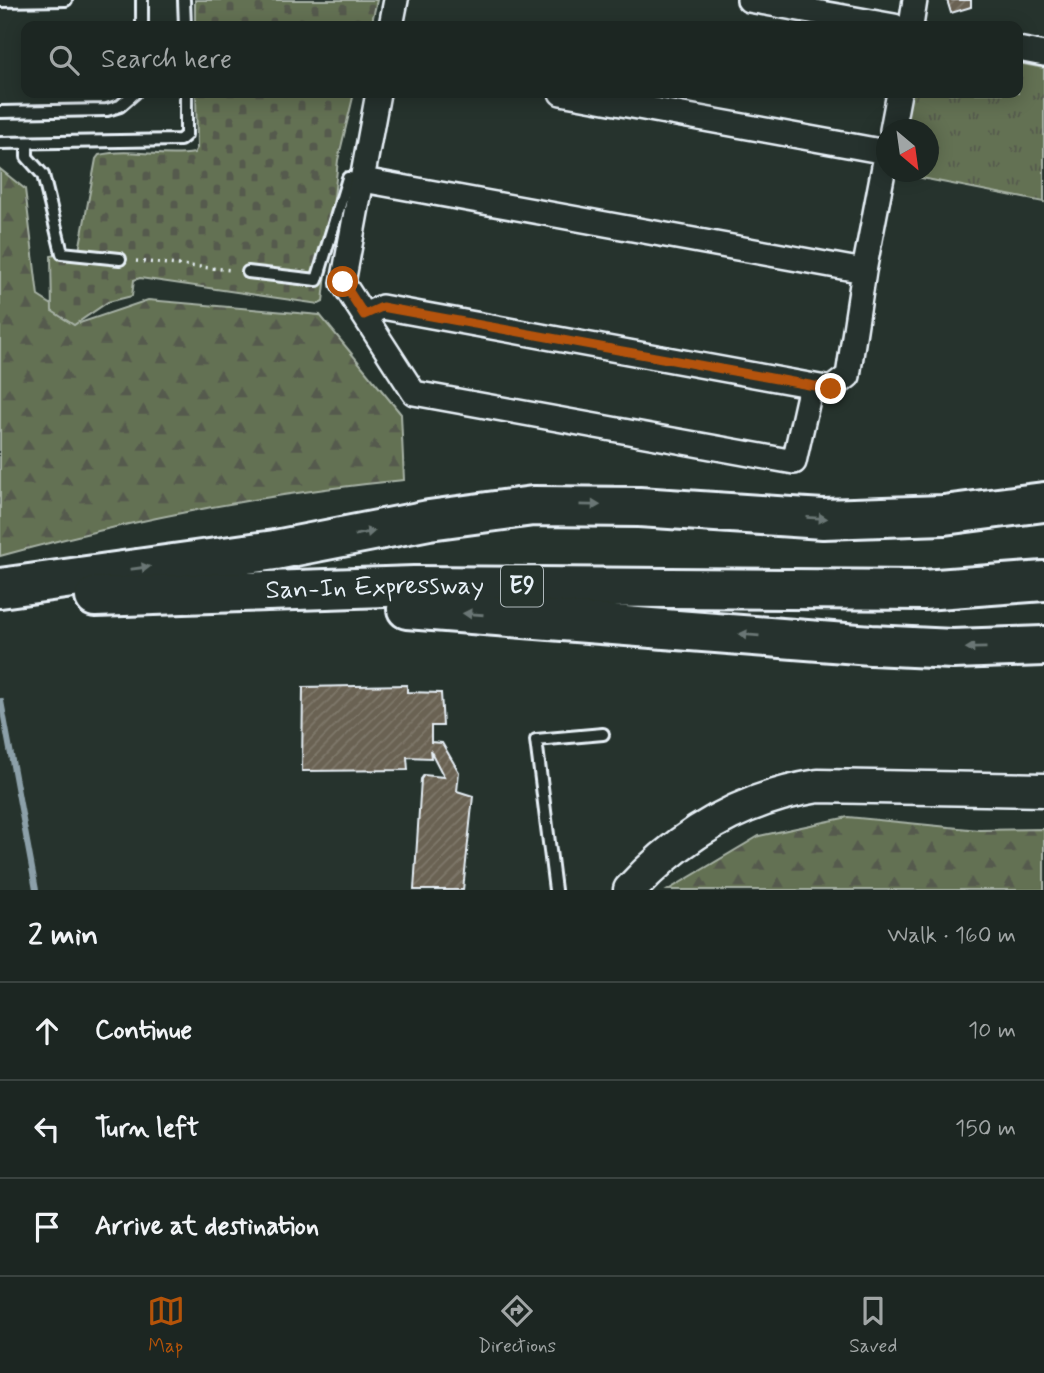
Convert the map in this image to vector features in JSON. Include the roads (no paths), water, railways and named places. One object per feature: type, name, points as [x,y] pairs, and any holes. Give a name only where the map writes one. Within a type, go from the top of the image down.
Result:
[{"type":"highway","points":[[0,589],[275,550],[429,520],[533,506],[639,507],[837,519],[944,515],[1044,502]]},
{"type":"highway","name":"San-In Expressway","points":[[0,601],[414,586],[923,590],[1044,581]]},
{"type":"highway","points":[[118,595],[209,611],[412,609],[871,645],[953,649],[1044,646]]},
{"type":"street","points":[[392,21],[396,0]]},
{"type":"street","points":[[749,0],[866,21]]},
{"type":"street","points":[[912,21],[915,0]]},
{"type":"street","points":[[1023,51],[1044,54]]},
{"type":"street","points":[[378,98],[343,282],[414,393],[794,462],[811,386]]},
{"type":"street","points":[[588,98],[876,152]]},
{"type":"street","points":[[893,119],[897,98]]},
{"type":"street","points":[[363,180],[864,271]]},
{"type":"street","points":[[364,315],[382,307],[831,389],[848,376],[881,182]]},
{"type":"street","points":[[630,890],[654,864],[703,827],[757,801],[791,790],[818,786],[1044,790]]},
{"type":"lane","points":[[0,1],[66,0]]},
{"type":"lane","points":[[142,0],[142,21]]},
{"type":"lane","points":[[184,0],[184,21]]},
{"type":"lane","points":[[0,112],[107,110],[120,106],[129,98]]},
{"type":"lane","points":[[0,143],[180,140],[186,135],[186,98]]},
{"type":"lane","points":[[27,143],[27,157],[43,175],[62,253],[120,259]]},
{"type":"lane","points":[[248,272],[317,279],[348,178],[363,180]]},
{"type":"lane","points":[[555,890],[536,740],[603,734]]},
{"type":"waterway","points":[[1,701],[36,890]]}]
